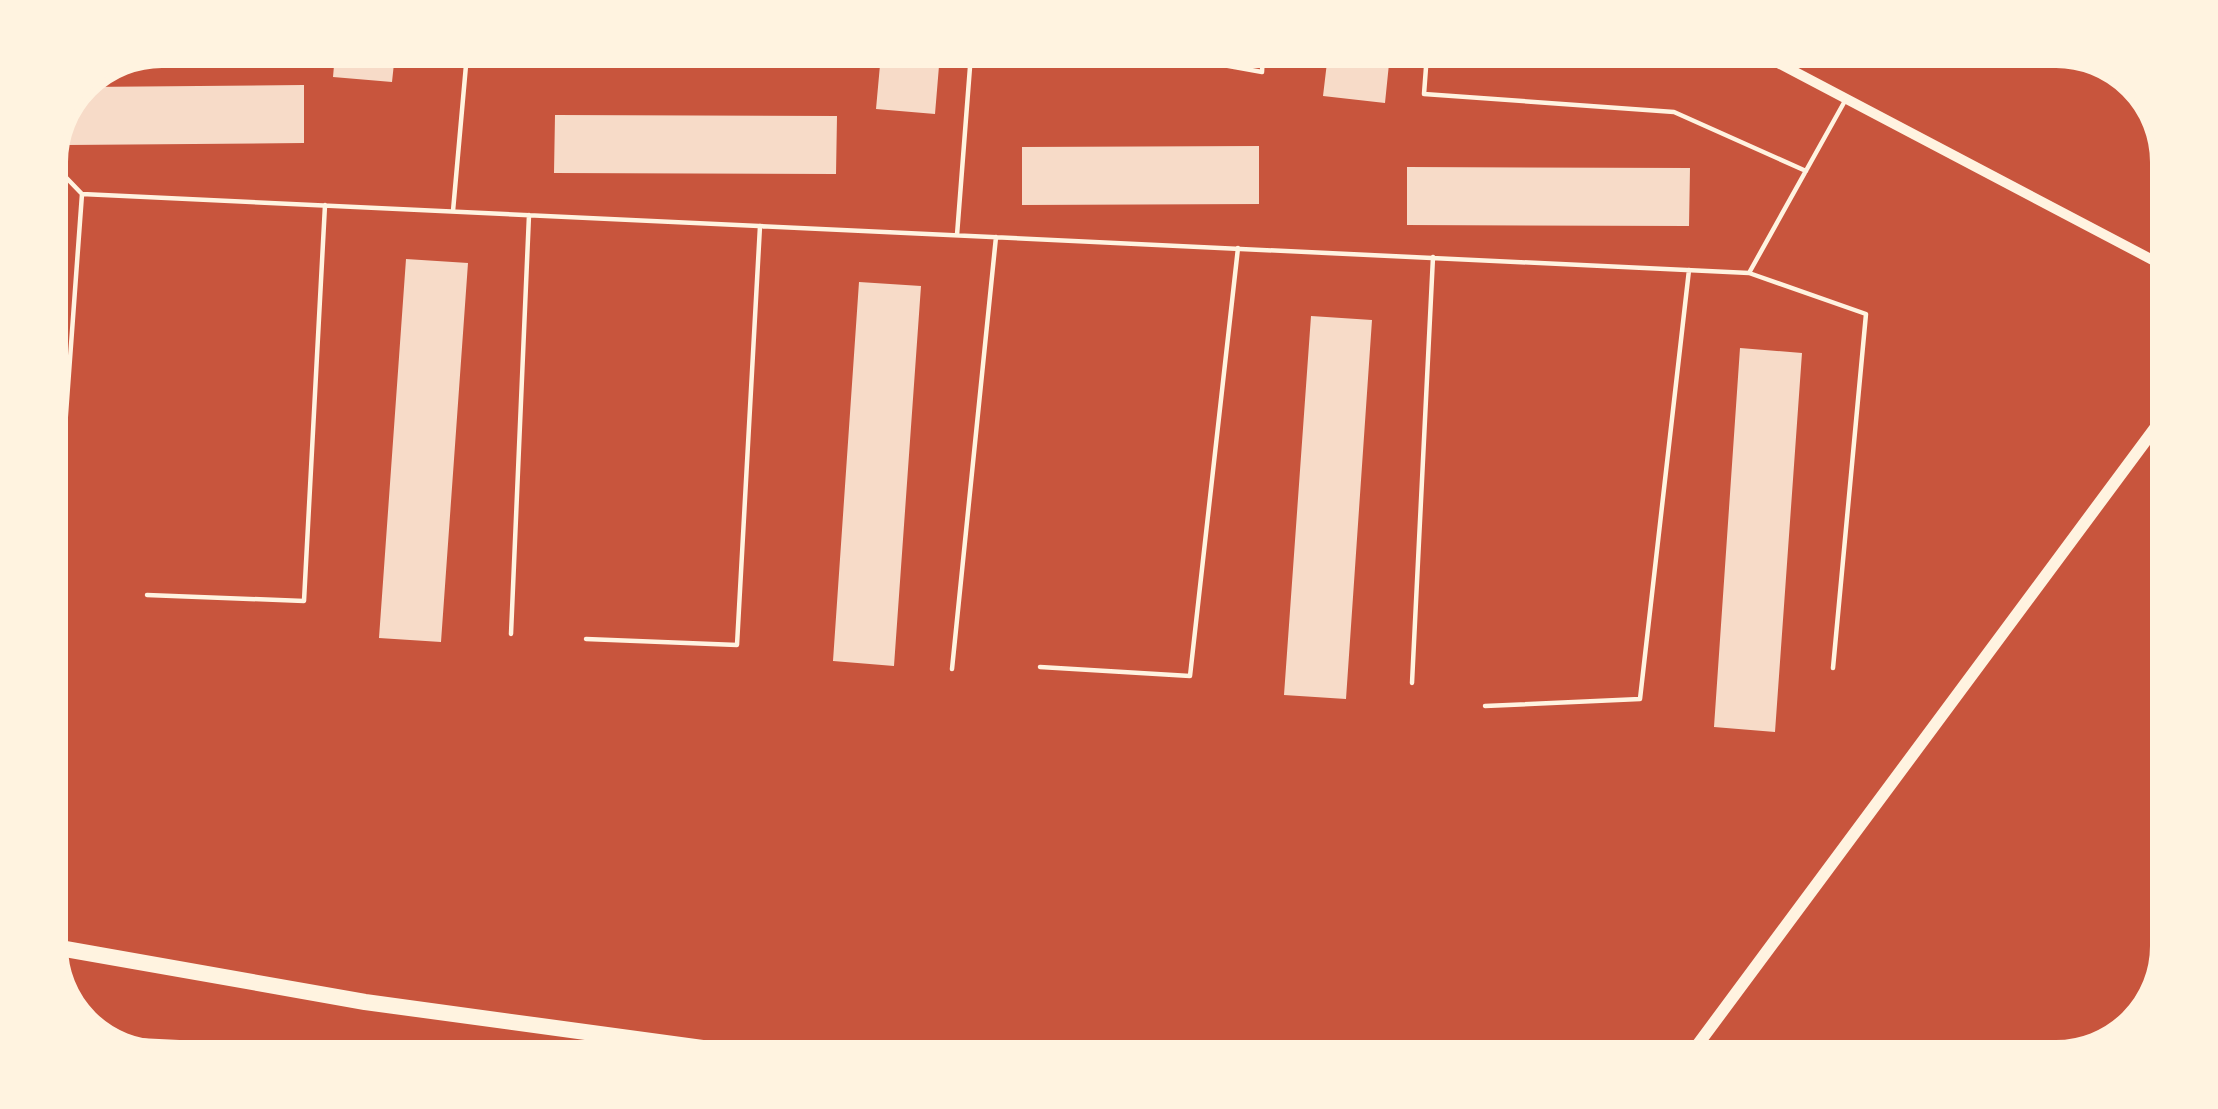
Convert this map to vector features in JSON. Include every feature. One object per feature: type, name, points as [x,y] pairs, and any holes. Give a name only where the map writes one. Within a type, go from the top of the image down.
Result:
[{"type":"highway","points":[[65,949],[365,1002],[673,1044]]},
{"type":"main road","points":[[1698,1044],[2153,430]]},
{"type":"street","points":[[1780,64],[2153,260]]},
{"type":"lane","points":[[453,211],[466,64]]},
{"type":"lane","points":[[957,235],[970,64]]},
{"type":"lane","points":[[1218,64],[1262,72],[1262,64]]},
{"type":"lane","points":[[1426,64],[1424,94],[1674,112],[1806,171]]},
{"type":"lane","points":[[1749,273],[1846,99]]},
{"type":"lane","points":[[65,176],[82,194],[1749,273],[1866,314],[1833,668]]},
{"type":"lane","points":[[65,428],[82,194]]},
{"type":"lane","points":[[147,595],[304,602],[325,205]]},
{"type":"lane","points":[[512,634],[529,215]]},
{"type":"lane","points":[[586,639],[737,645],[760,226]]},
{"type":"lane","points":[[952,669],[996,237]]},
{"type":"lane","points":[[1040,668],[1190,676],[1238,248]]},
{"type":"lane","points":[[1412,683],[1433,257]]},
{"type":"lane","points":[[1485,706],[1640,699],[1689,270]]},
{"type":"building","points":[[334,64],[394,64],[392,82],[333,77]]},
{"type":"building","points":[[880,64],[939,64],[935,114],[876,109]]},
{"type":"building","points":[[1327,64],[1389,64],[1385,103],[1323,96]]},
{"type":"building","points":[[304,85],[304,143],[67,145],[72,125],[81,108],[101,87]]},
{"type":"building","points":[[555,115],[837,116],[836,174],[554,173]]},
{"type":"building","points":[[1259,146],[1259,204],[1022,205],[1022,147]]},
{"type":"building","points":[[1407,167],[1690,168],[1689,226],[1407,225]]},
{"type":"building","points":[[406,259],[468,263],[441,642],[379,638]]},
{"type":"building","points":[[859,282],[921,286],[894,666],[833,661]]},
{"type":"building","points":[[1311,316],[1372,320],[1346,699],[1284,695]]},
{"type":"building","points":[[1740,348],[1802,353],[1775,732],[1714,727]]}]
